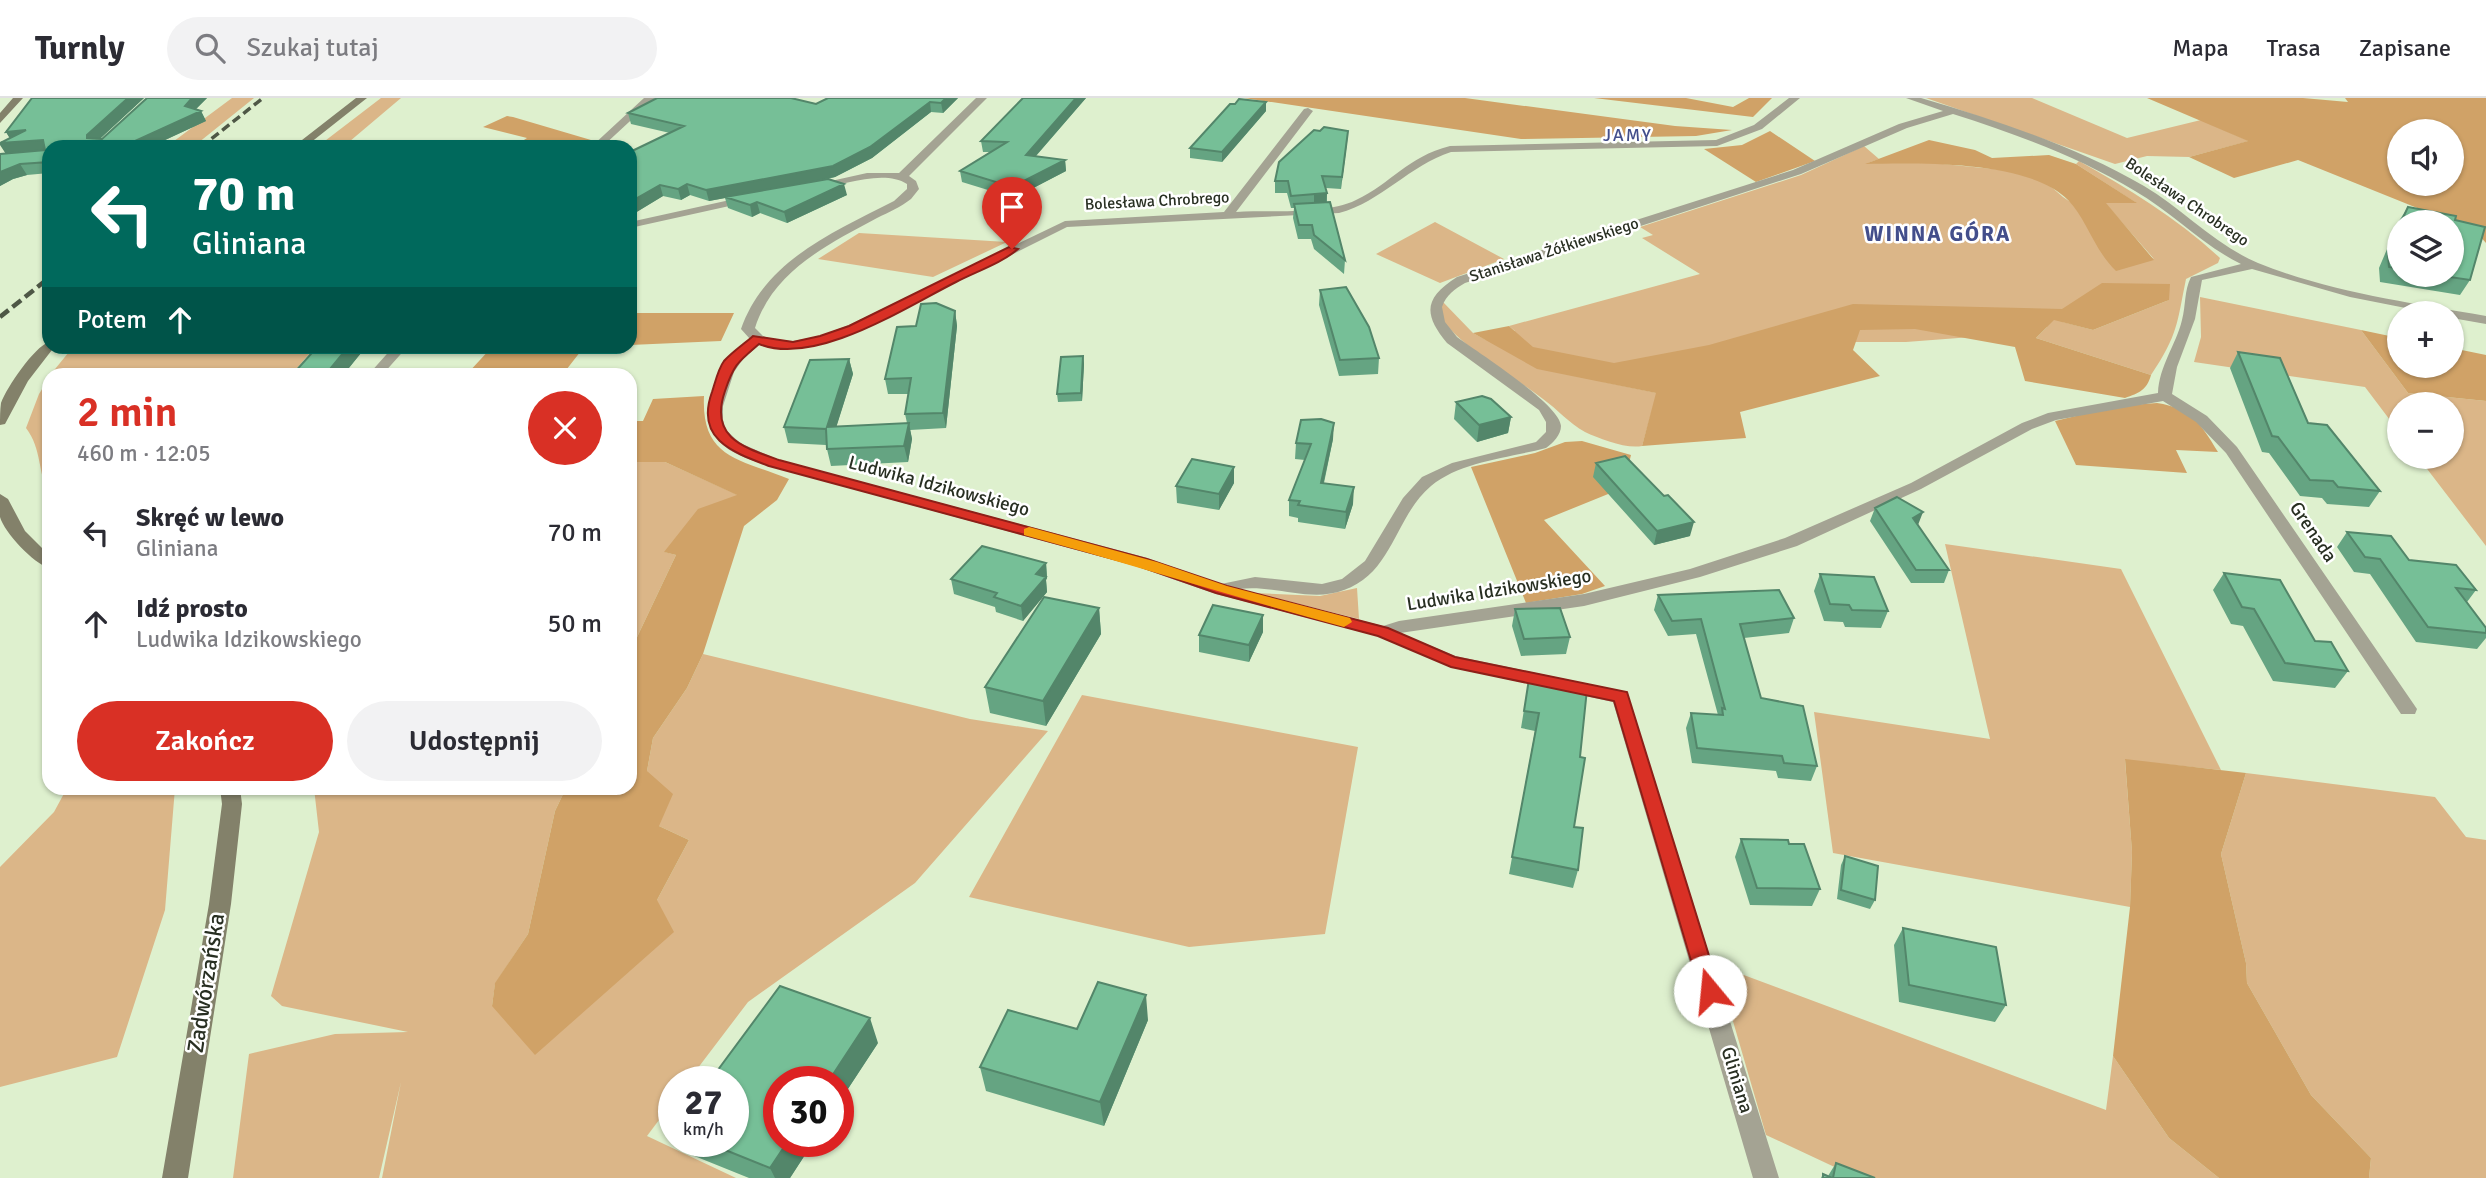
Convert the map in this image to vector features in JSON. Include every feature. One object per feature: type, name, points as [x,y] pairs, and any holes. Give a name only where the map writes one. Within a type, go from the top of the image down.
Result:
[{"type":"street","points":[[0,120],[18,98]]},
{"type":"street","points":[[307,140],[362,98]]},
{"type":"street","points":[[604,140],[650,98]]},
{"type":"street","points":[[902,176],[982,98]]},
{"type":"street","name":"Bolesława Chrobrego","points":[[758,339],[772,344],[793,345],[853,328],[1065,224],[1351,206],[1425,157],[1450,149],[1701,144],[1731,140],[1758,127],[1795,98]]},
{"type":"street","name":"Bolesława Chrobrego","points":[[1911,98],[2077,156],[2111,172],[2145,192],[2229,253],[2252,265],[2303,283],[2392,301]]},
{"type":"street","points":[[1228,215],[1308,111]]},
{"type":"street","name":"Stanisława Żółkiewskiego","points":[[1222,590],[1243,583],[1304,590],[1347,584],[1365,570],[1383,549],[1401,513],[1418,489],[1432,477],[1454,468],[1541,445],[1551,438],[1555,427],[1552,416],[1544,407],[1452,340],[1441,329],[1434,312],[1438,298],[1447,288],[1470,277],[1797,172],[1903,126],[1953,111]]},
{"type":"street","points":[[758,339],[748,329],[751,313],[769,287],[793,265],[831,238],[911,194],[912,183],[902,176],[876,176],[808,188]]},
{"type":"street","points":[[637,224],[767,196]]},
{"type":"street","points":[[2165,396],[2164,378],[2179,349],[2189,317],[2192,286],[2197,277],[2252,265]]},
{"type":"street","name":"Bolesława Chrobrego","points":[[2464,316],[2486,320]]},
{"type":"street","name":"Ludwika Idzikowskiego","points":[[758,339],[728,364],[712,409],[715,425],[744,452],[774,463],[1151,565],[1222,590],[1383,632],[1399,627],[1584,600],[1694,573],[1791,542],[1916,486],[2027,426],[2053,416],[2165,396]]},
{"type":"street","points":[[0,421],[9,397],[32,362],[42,352]]},
{"type":"street","points":[[382,368],[395,354]]},
{"type":"street","name":"Grenada","points":[[2165,396],[2190,409],[2218,432],[2232,450],[2408,709]]},
{"type":"street","points":[[0,499],[6,515],[29,548],[42,558]]},
{"type":"street","name":"Gliniana","points":[[1383,632],[1451,662],[1621,696],[1766,1178]]},
{"type":"street","name":"Zadwórzańska","points":[[175,1178],[220,904],[231,795]]},
{"type":"shaded area","points":[[232,98],[254,98],[202,140],[175,140]]},
{"type":"shaded area","points":[[381,98],[401,98],[351,140],[326,140]]},
{"type":"shaded area","points":[[1244,98],[1465,98],[1675,126],[1732,130],[1696,136],[1521,139]]},
{"type":"shaded area","points":[[1594,98],[1686,98],[1733,107],[1749,98],[1772,98],[1753,117]]},
{"type":"shaded area","points":[[1926,98],[2032,98],[2127,138],[2201,120],[2249,141],[2189,157],[2147,156],[2115,164]]},
{"type":"shaded area","points":[[2147,98],[2303,98],[2348,102],[2345,98],[2486,98],[2486,243],[2478,234],[2464,228],[2464,210],[2422,210],[2387,196],[2464,196],[2464,119],[2387,119],[2387,196],[2298,160],[2234,178],[2189,157],[2248,141]]},
{"type":"shaded area","points":[[507,116],[591,140],[524,140],[527,138],[483,127]]},
{"type":"shaded area","points":[[1770,131],[1815,161],[1756,182],[1704,149],[1742,145]]},
{"type":"shaded area","points":[[1929,140],[1975,150],[1992,158],[2049,155],[2076,164],[2137,203],[2106,203],[2154,260],[2116,271],[2108,263],[2068,200],[2050,187],[2027,177],[1943,164],[1865,164]]},
{"type":"shaded area","points":[[1864,146],[1879,159],[1868,163],[1892,159],[2035,173],[2063,197],[2154,259],[2105,203],[2135,202],[2076,164],[2079,161],[2152,205],[2220,258],[2218,263],[2186,279],[2172,339],[2151,375],[2036,338],[2047,327],[2024,333],[1906,342],[1831,342],[1604,382],[1657,393],[1642,446],[1636,447],[1621,445],[1585,432],[1476,352],[1441,319],[1442,301],[1473,333],[1486,340],[1515,331],[1509,326],[1700,274],[1642,238],[1653,235],[1640,227],[1801,175]],"holes":[[[2169,300],[2093,330],[2063,322]]]},
{"type":"shaded area","points":[[1435,222],[1504,259],[1440,283],[1376,254]]},
{"type":"shaded area","points":[[859,233],[1007,242],[933,277],[818,259]]},
{"type":"shaded area","points":[[2102,283],[2170,284],[2169,300],[2093,330],[2054,320],[2036,338],[2151,375],[2145,388],[2125,398],[2025,381],[2015,347],[1915,329],[1860,330],[1853,350],[1880,376],[1740,412],[1746,438],[1642,446],[1656,393],[1537,369],[1473,333],[1509,326],[1533,347],[1614,363],[1709,345],[1853,304],[2062,309]]},
{"type":"shaded area","points":[[2200,297],[2361,330],[2387,365],[2387,378],[2397,378],[2407,392],[2387,392],[2387,416],[2365,387],[2194,362],[2201,337]]},
{"type":"shaded area","points":[[637,313],[734,313],[721,341],[637,345]]},
{"type":"shaded area","points":[[2361,330],[2387,335],[2387,365]]},
{"type":"shaded area","points":[[2464,350],[2486,355],[2486,401],[2464,399],[2464,392],[2407,392],[2397,378],[2464,378]]},
{"type":"shaded area","points":[[67,354],[309,354],[297,368],[56,368]]},
{"type":"shaded area","points":[[486,354],[579,354],[568,368],[473,368]]},
{"type":"shaded area","points":[[42,389],[42,475],[35,444],[26,428]]},
{"type":"shaded area","points":[[704,396],[709,433],[717,445],[740,461],[789,479],[777,500],[744,526],[703,654],[687,688],[653,738],[647,771],[673,794],[659,826],[689,840],[657,900],[674,932],[535,1055],[492,1006],[495,983],[528,934],[555,811],[563,795],[637,795],[637,637],[676,555],[664,552],[698,509],[737,495],[665,462],[637,462],[637,421],[643,421],[653,399]]},
{"type":"shaded area","points":[[2464,399],[2486,401],[2486,546],[2427,469],[2464,469]]},
{"type":"shaded area","points":[[2157,403],[2187,413],[2206,433],[2218,452],[2176,450],[2187,473],[2076,465],[2055,421],[2118,406]]},
{"type":"shaded area","points":[[1582,441],[1631,455],[1623,488],[1544,520],[1605,586],[1582,594],[1526,603],[1471,467],[1535,453],[1565,442]]},
{"type":"shaded area","points":[[637,462],[665,462],[738,495],[665,552],[676,555],[637,637]]},
{"type":"shaded area","points":[[1945,544],[2121,569],[2221,770],[2125,760],[2132,852],[2130,907],[1833,853],[1814,712],[1990,739]]},
{"type":"shaded area","points":[[1357,588],[1359,619],[1255,593],[1320,596]]},
{"type":"shaded area","points":[[703,654],[970,719],[1048,731],[915,883],[748,1002],[699,1066],[658,1066],[658,1121],[647,1136],[658,1141],[658,1157],[692,1157],[736,1178],[382,1178],[401,1082],[379,1178],[233,1178],[249,1054],[335,1034],[408,1032],[282,1006],[271,996],[319,832],[315,795],[563,795],[555,811],[528,934],[495,984],[492,1006],[657,900],[689,840],[659,826],[647,771],[653,738],[687,688]]},
{"type":"shaded area","points":[[1082,695],[1358,747],[1325,934],[1189,947],[969,897]]},
{"type":"shaded area","points":[[2125,759],[2246,773],[2221,854],[2246,963],[2247,983],[2311,1095],[2371,1158],[2369,1178],[2219,1178],[2169,1138],[2113,1056],[2130,907],[2132,852]]},
{"type":"shaded area","points":[[2246,773],[2435,797],[2466,837],[2486,840],[2486,1178],[2369,1178],[2371,1158],[2311,1095],[2247,983],[2246,963],[2221,854]]},
{"type":"shaded area","points":[[63,795],[174,795],[165,910],[117,1057],[0,1087],[0,867],[54,812]]},
{"type":"shaded area","points":[[1733,971],[2106,1110],[2113,1056],[2169,1138],[2219,1178],[1858,1178],[1766,1135],[1719,973]]},
{"type":"building","points":[[32,98],[128,98],[87,135],[87,138],[102,139],[147,98],[192,98],[185,106],[201,111],[137,140],[0,143],[26,130],[6,132]]},
{"type":"building","points":[[657,98],[791,98],[816,104],[828,98],[946,98],[941,103],[930,102],[870,147],[833,166],[706,190],[687,184],[678,189],[660,185],[637,198],[637,149],[684,126],[628,113]]},
{"type":"building","points":[[1023,98],[1076,98],[1026,155],[1065,160],[1012,187],[960,171],[1007,142],[981,141]]},
{"type":"building","points":[[1239,99],[1266,102],[1222,152],[1190,148],[1230,104],[1235,104]]},
{"type":"building","points":[[1324,127],[1348,131],[1342,177],[1322,176],[1327,193],[1291,196],[1288,181],[1275,181],[1279,162],[1314,130],[1320,131]]},
{"type":"building","points":[[42,150],[42,162],[20,164],[0,172],[0,154]]},
{"type":"building","points":[[828,179],[844,184],[784,212],[757,202],[750,205],[725,197]]},
{"type":"building","points":[[1330,202],[1345,260],[1314,235],[1312,225],[1299,225],[1294,204]]},
{"type":"building","points":[[2464,222],[2485,227],[2470,280],[2464,279]]},
{"type":"building","points":[[1346,287],[1369,327],[1379,358],[1340,360],[1320,290]]},
{"type":"building","points":[[936,303],[955,311],[943,413],[905,414],[911,378],[885,379],[897,327],[916,326],[921,304]]},
{"type":"building","points":[[2238,352],[2280,358],[2308,423],[2327,425],[2380,491],[2338,487],[2333,481],[2310,480],[2278,437],[2272,436]]},
{"type":"building","points":[[311,354],[342,354],[331,368],[298,368]]},
{"type":"building","points":[[1083,356],[1081,393],[1057,394],[1061,357]]},
{"type":"building","points":[[849,359],[827,427],[909,423],[904,446],[827,449],[826,429],[784,427],[810,360]]},
{"type":"building","points":[[1482,396],[1491,399],[1511,417],[1479,425],[1456,402]]},
{"type":"building","points":[[1321,419],[1334,423],[1321,483],[1354,487],[1346,512],[1298,505],[1300,501],[1289,500],[1311,444],[1296,443],[1301,420]]},
{"type":"building","points":[[1625,456],[1694,522],[1657,531],[1596,463]]},
{"type":"building","points":[[1192,459],[1234,467],[1219,494],[1176,486]]},
{"type":"building","points":[[1897,497],[1923,512],[1913,518],[1949,570],[1916,570],[1875,508]]},
{"type":"building","points":[[2347,532],[2391,536],[2409,560],[2456,565],[2476,590],[2456,588],[2486,628],[2486,633],[2428,627],[2380,559],[2365,557]]},
{"type":"building","points":[[982,546],[1046,563],[1036,574],[1046,577],[1021,606],[994,597],[997,593],[951,579]]},
{"type":"building","points":[[2224,573],[2280,580],[2315,641],[2331,642],[2348,671],[2285,663],[2254,609],[2242,607]]},
{"type":"building","points":[[1820,574],[1874,577],[1888,611],[1852,610],[1849,605],[1830,604]]},
{"type":"building","points":[[1779,590],[1794,618],[1740,624],[1761,698],[1803,706],[1817,766],[1784,763],[1782,756],[1697,748],[1691,713],[1723,715],[1722,708],[1725,709],[1701,619],[1672,621],[1658,595]]},
{"type":"building","points":[[1044,597],[1099,608],[1043,701],[985,687]]},
{"type":"building","points":[[1213,605],[1263,615],[1249,645],[1199,635]]},
{"type":"building","points":[[1560,608],[1570,637],[1524,639],[1515,609]]},
{"type":"building","points":[[1529,679],[1587,689],[1580,757],[1585,758],[1574,827],[1583,828],[1578,870],[1512,857],[1539,713],[1524,711]]},
{"type":"building","points":[[1741,839],[1788,840],[1789,844],[1804,844],[1820,889],[1757,888]]},
{"type":"building","points":[[1845,856],[1878,866],[1875,900],[1841,890]]},
{"type":"building","points":[[1903,928],[1996,947],[2006,1005],[1909,985]]},
{"type":"building","points":[[1098,982],[1146,995],[1100,1102],[980,1067],[1008,1010],[1077,1029]]},
{"type":"building","points":[[780,986],[870,1018],[838,1066],[763,1066],[763,1157],[777,1157],[770,1168],[743,1157],[749,1157],[749,1066],[721,1066]]},
{"type":"building","points":[[1836,1163],[1875,1178],[1833,1178]]},
{"type":"railway","points":[[210,140],[263,98]]},
{"type":"railway","points":[[0,317],[42,283]]},
{"type":"slow traffic","points":[[1029,532],[1151,565],[1222,590],[1344,622]]},
{"type":"district","name":"JAMY","points":[[1628,135]]},
{"type":"district","name":"WINNA GÓRA","points":[[1938,234]]},
{"type":"route","points":[[1012,249],[853,328],[823,339],[793,345],[772,344],[758,339],[728,364],[712,409],[715,425],[727,441],[744,452],[774,463],[1141,562],[1222,590],[1383,632],[1451,662],[1621,696],[1710,991]]}]
